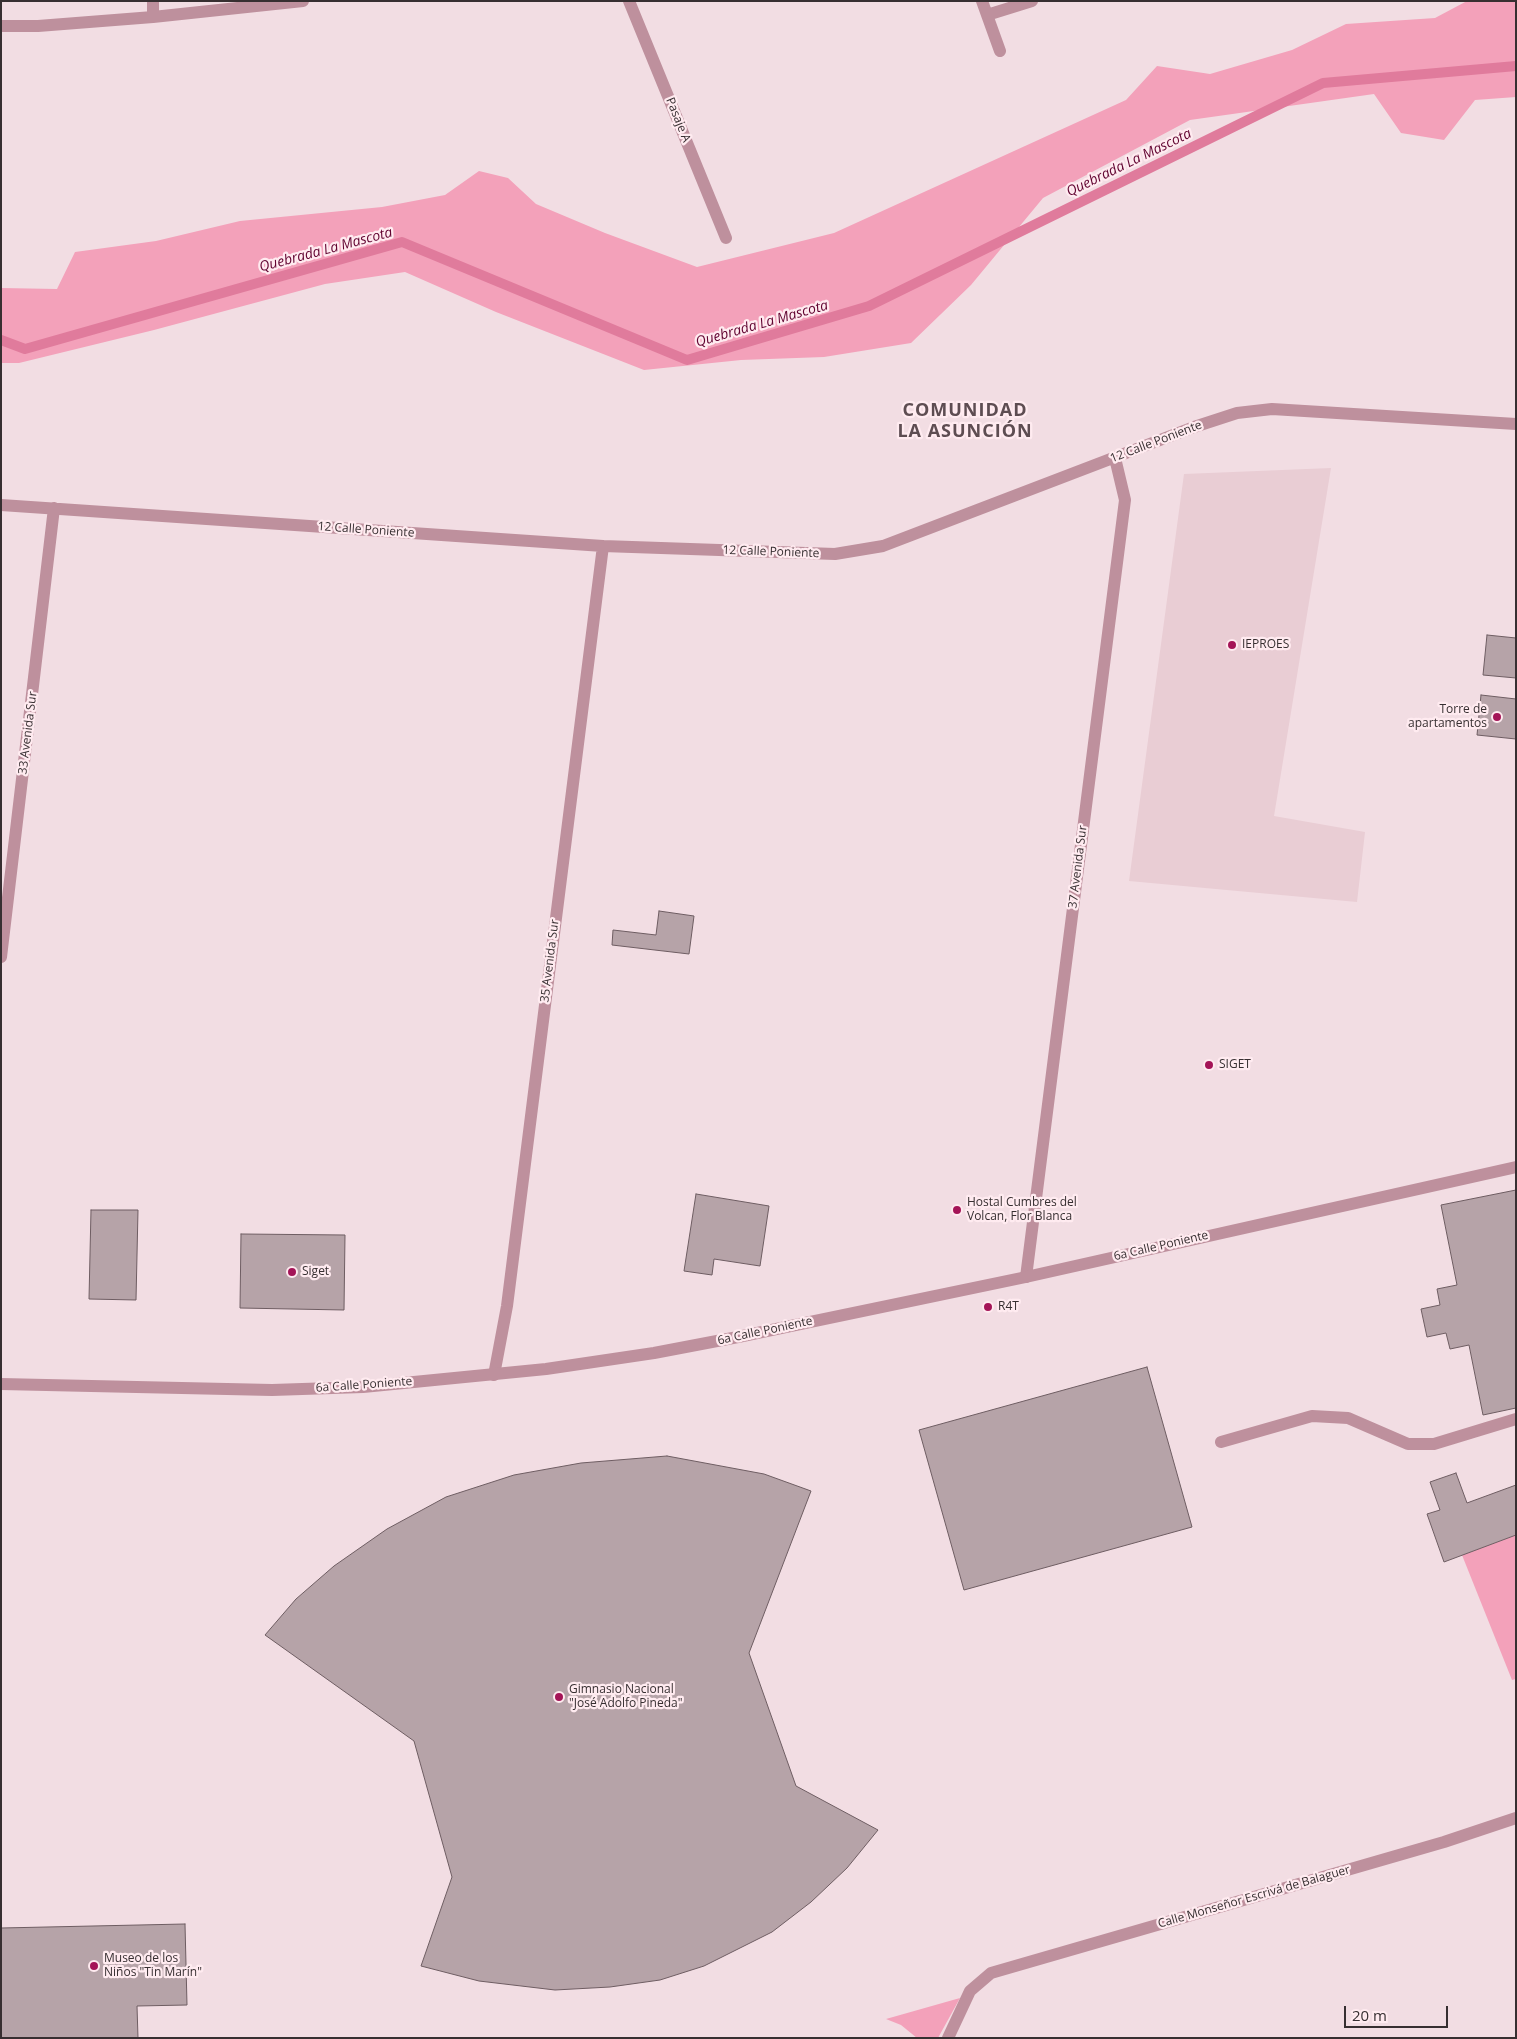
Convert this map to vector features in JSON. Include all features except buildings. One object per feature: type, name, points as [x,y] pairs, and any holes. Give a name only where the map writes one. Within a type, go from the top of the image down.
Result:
[{"type":"street","points":[[153,1],[153,17]]},
{"type":"street","points":[[1,26],[38,26],[153,17],[303,1]]},
{"type":"street","name":"Pasaje A","points":[[629,1],[726,238]]},
{"type":"street","points":[[982,1],[1000,51]]},
{"type":"street","points":[[987,15],[1032,1]]},
{"type":"street","name":"12 Calle Poniente","points":[[1,505],[603,546],[835,554],[883,546],[1194,427],[1237,413],[1272,410],[1516,424]]},
{"type":"street","name":"37 Avenida Sur","points":[[1026,1276],[1125,500],[1115,458]]},
{"type":"street","name":"33 Avenida Sur","points":[[1,957],[54,508]]},
{"type":"street","name":"35 Avenida Sur","points":[[494,1375],[506,1306],[603,546]]},
{"type":"street","name":"6a Calle Poniente","points":[[1,1384],[272,1390],[363,1387],[546,1369],[663,1351],[1026,1276],[1516,1167]]},
{"type":"street","points":[[1221,1442],[1312,1416],[1348,1418],[1408,1444],[1434,1444],[1516,1419]]},
{"type":"street","name":"Calle Monseñor Escrivá de Balaguer","points":[[948,2038],[970,1991],[991,1974],[1444,1842],[1516,1818]]},
{"type":"shaded area","points":[[1467,1],[1516,1],[1516,97],[1475,100],[1444,140],[1401,133],[1374,94],[1190,120],[1043,198],[971,285],[911,343],[824,357],[741,360],[644,370],[496,312],[405,272],[325,284],[154,330],[19,363],[1,363],[1,288],[57,289],[75,252],[156,241],[240,221],[382,207],[445,195],[479,171],[508,178],[536,204],[605,233],[697,267],[834,233],[1126,100],[1157,66],[1210,74],[1292,50],[1346,24],[1435,18]]},
{"type":"shaded area","name":"IEPROES","points":[[1331,468],[1274,816],[1365,832],[1357,902],[1129,881],[1184,474]]},
{"type":"shaded area","points":[[1516,1535],[1516,1679],[1512,1680],[1462,1555]]},
{"type":"shaded area","points":[[960,1998],[938,2038],[917,2038],[901,2025],[886,2019]]},
{"type":"waterway","name":"Quebrada La Mascota","points":[[1,340],[25,349],[402,242],[687,360],[869,306],[1323,83],[1516,66]]},
{"type":"place","name":"IEPROES","points":[[1232,645]]},
{"type":"place","name":"Torre de apartamentos","points":[[1497,717]]},
{"type":"place","name":"SIGET","points":[[1209,1065]]},
{"type":"place","name":"Hostal Cumbres del Volcan, Flor Blanca","points":[[957,1210]]},
{"type":"place","name":"Siget","points":[[292,1272]]},
{"type":"place","name":"R4T","points":[[988,1307]]},
{"type":"place","name":"Gimnasio Nacional \"José Adolfo Pineda\"","points":[[559,1697]]},
{"type":"place","name":"Museo de los Niños \"Tin Marín\"","points":[[94,1966]]},
{"type":"district","name":"COMUNIDAD LA ASUNCIÓN","points":[[965,421]]}]
